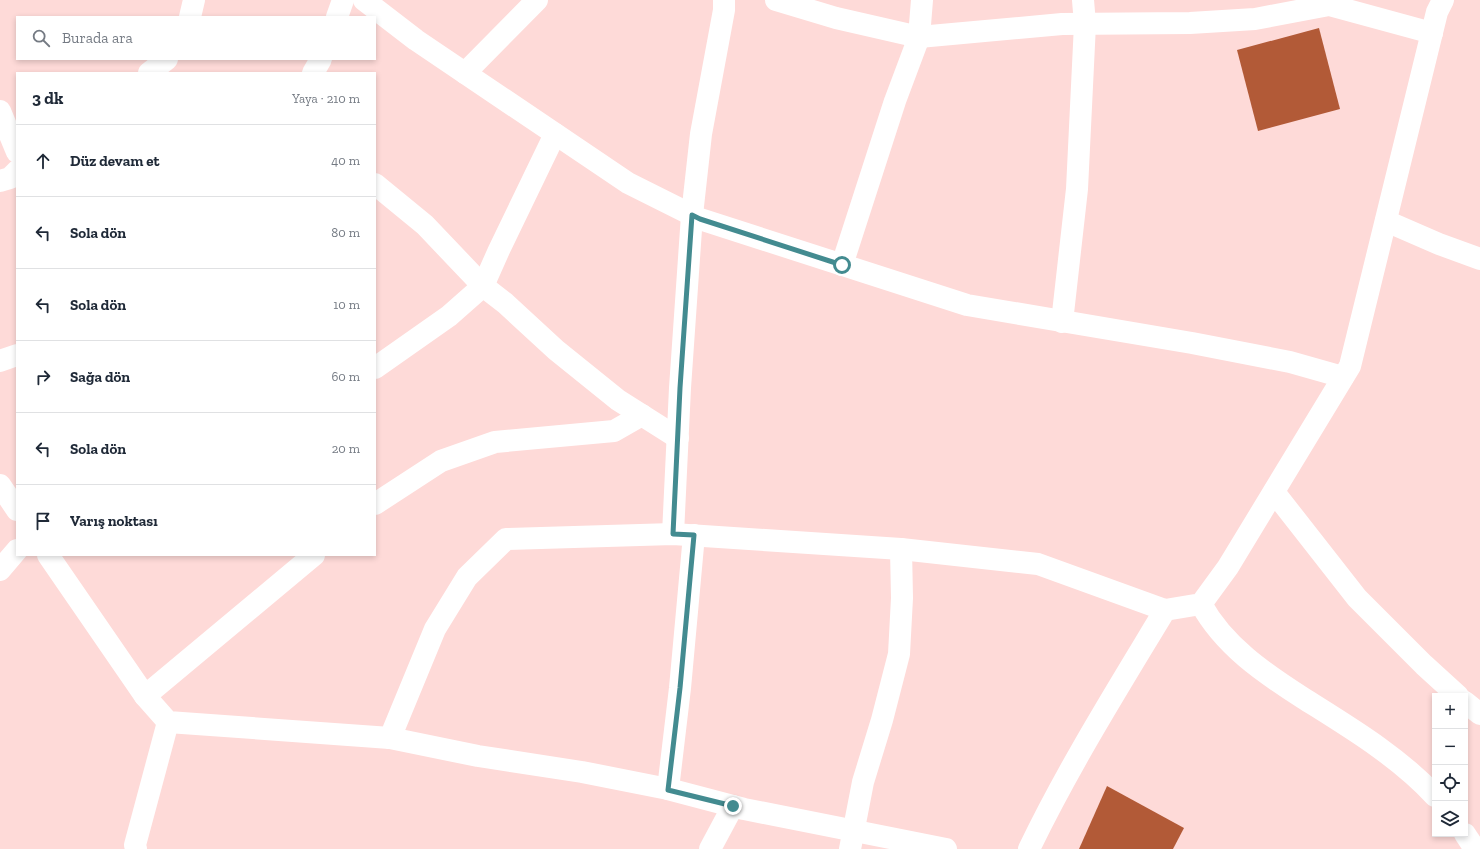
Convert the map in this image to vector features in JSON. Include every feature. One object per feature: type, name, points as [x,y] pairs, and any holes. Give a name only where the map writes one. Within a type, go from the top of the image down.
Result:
[{"type":"street","points":[[190,16],[194,0]]},
{"type":"street","points":[[337,16],[343,0]]},
{"type":"street","points":[[364,0],[416,40],[628,183],[700,219],[967,305],[1192,343],[1290,362],[1344,377]]},
{"type":"street","points":[[465,73],[538,0]]},
{"type":"street","points":[[673,534],[692,215],[701,134],[724,10],[724,0]]},
{"type":"street","points":[[776,0],[836,18],[919,37],[1062,24],[1190,23],[1255,19],[1329,2],[1432,33]]},
{"type":"street","points":[[842,265],[895,101],[919,37],[922,0]]},
{"type":"street","points":[[1062,322],[1077,189],[1085,24],[1083,0]]},
{"type":"street","points":[[390,738],[435,629],[467,577],[506,539],[673,534],[901,549],[1038,564],[1165,610],[1201,604],[1228,567],[1350,366],[1437,12],[1443,0]]},
{"type":"street","points":[[150,72],[166,60]]},
{"type":"street","points":[[314,72],[320,60]]},
{"type":"street","points":[[0,111],[16,150]]},
{"type":"street","points":[[376,367],[449,316],[483,286],[555,134]]},
{"type":"street","points":[[0,181],[10,178],[16,172]]},
{"type":"street","points":[[376,185],[425,225],[483,286],[505,303],[563,355],[618,400],[678,438]]},
{"type":"street","points":[[1386,221],[1480,259]]},
{"type":"street","points":[[0,361],[16,355]]},
{"type":"street","points":[[376,503],[441,461],[495,442],[614,431],[642,415]]},
{"type":"street","points":[[0,485],[16,509]]},
{"type":"street","points":[[1274,492],[1357,598],[1424,665],[1455,693]]},
{"type":"street","points":[[668,790],[694,535]]},
{"type":"street","points":[[852,840],[863,782],[882,720],[899,654],[902,598],[901,549]]},
{"type":"street","points":[[0,570],[16,551]]},
{"type":"street","points":[[49,556],[144,696],[168,722],[390,738],[478,756],[582,772],[668,790],[733,806],[852,840],[946,849]]},
{"type":"street","points":[[144,696],[313,556]]},
{"type":"street","points":[[1201,604],[1209,619],[1230,643],[1269,676],[1377,746],[1424,784],[1432,793]]},
{"type":"street","points":[[1029,849],[1046,814],[1083,748],[1165,610]]},
{"type":"street","points":[[1468,704],[1480,714]]},
{"type":"street","points":[[136,849],[135,844],[168,722]]},
{"type":"street","points":[[710,849],[733,806]]},
{"type":"street","points":[[1467,837],[1475,849]]},
{"type":"building","points":[[1319,28],[1340,109],[1258,131],[1237,50]]},
{"type":"building","points":[[1107,786],[1184,828],[1173,849],[1079,849]]},
{"type":"route","points":[[733,806],[668,790],[680,688],[694,535],[673,534],[680,388],[692,215],[700,219],[842,265]]}]
